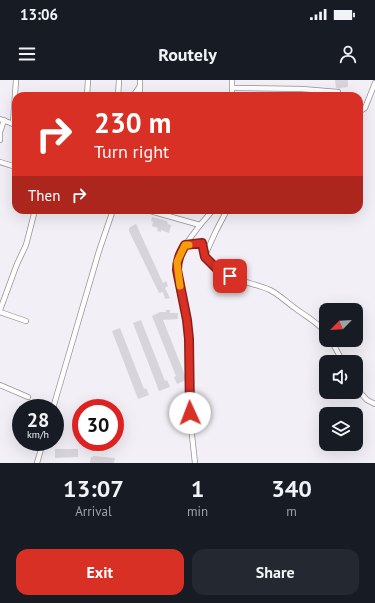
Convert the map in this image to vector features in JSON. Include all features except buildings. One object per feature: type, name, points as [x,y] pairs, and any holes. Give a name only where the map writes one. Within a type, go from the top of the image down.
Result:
[{"type":"street","points":[[16,80],[16,92]]},
{"type":"street","points":[[87,92],[88,80]]},
{"type":"street","points":[[118,92],[119,80]]},
{"type":"street","points":[[140,80],[140,92]]},
{"type":"street","points":[[232,80],[232,92]]},
{"type":"street","points":[[363,109],[365,108],[375,83]]},
{"type":"street","points":[[136,92],[140,86]]},
{"type":"street","points":[[232,88],[302,89],[338,92]]},
{"type":"street","points":[[0,140],[2,120],[12,123]]},
{"type":"street","points":[[0,162],[12,166]]},
{"type":"street","points":[[26,321],[9,316],[0,311],[17,264],[26,245],[34,214]]},
{"type":"street","points":[[56,399],[99,251],[112,214]]},
{"type":"street","points":[[161,214],[200,225]]},
{"type":"street","points":[[195,463],[191,426],[189,339],[187,320],[177,270],[177,262],[185,245],[210,214]]},
{"type":"street","points":[[205,255],[225,214]]},
{"type":"street","points":[[185,245],[202,243],[205,255],[218,270],[280,295],[295,308],[319,324]]},
{"type":"street","points":[[0,385],[28,397]]},
{"type":"street","points":[[363,396],[367,400],[375,404]]},
{"type":"street","points":[[37,463],[40,451]]},
{"type":"slow traffic","points":[[180,286],[177,262],[185,245],[189,245]]},
{"type":"route","points":[[190,413],[189,339],[187,320],[177,270],[177,262],[185,245],[202,243],[205,257],[218,270],[230,276]]}]
